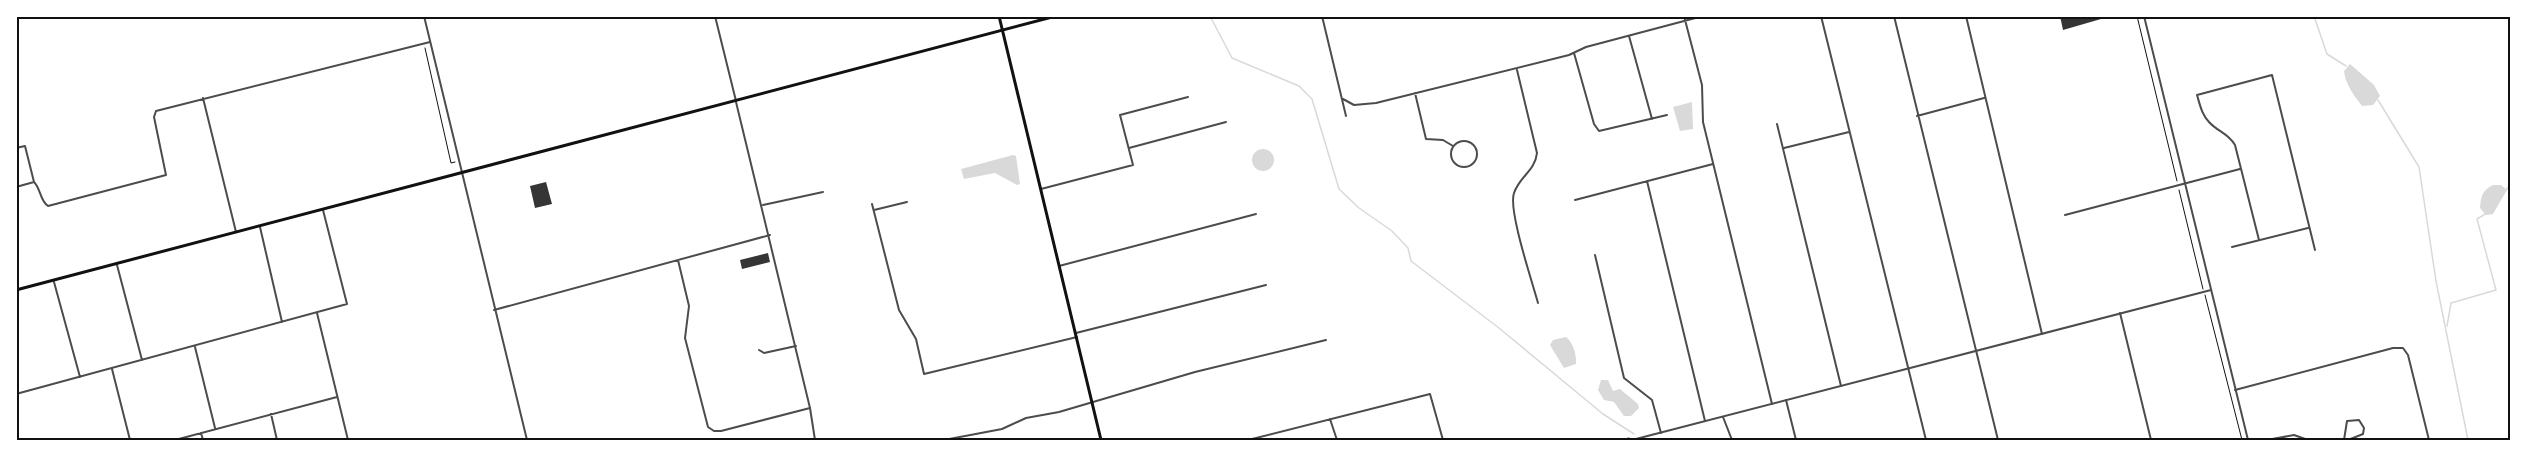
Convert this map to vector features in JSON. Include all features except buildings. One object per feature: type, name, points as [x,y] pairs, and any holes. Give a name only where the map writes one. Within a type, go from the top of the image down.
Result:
[{"type":"main road","points":[[999,16],[1101,441]]},
{"type":"main road","points":[[16,290],[54,282],[1056,16]]},
{"type":"street","points":[[424,16],[527,441]]},
{"type":"street","points":[[715,16],[763,205],[810,408],[815,441]]},
{"type":"street","points":[[1322,16],[1346,116]]},
{"type":"street","points":[[1684,16],[1702,85],[1703,122],[1772,404]]},
{"type":"street","points":[[1343,99],[1354,105],[1376,103],[1517,69],[1574,53],[1586,47],[1703,16]]},
{"type":"street","points":[[1821,16],[1926,441]]},
{"type":"street","points":[[1894,16],[1998,441]]},
{"type":"street","points":[[1966,16],[2042,334]]},
{"type":"street","points":[[2144,16],[2248,441]]},
{"type":"street","points":[[1629,36],[1652,118]]},
{"type":"street","points":[[16,148],[25,146],[34,182],[44,203],[48,206],[166,175],[168,172],[153,117],[156,111],[430,42]]},
{"type":"street","points":[[1574,53],[1594,124],[1599,131],[1667,115]]},
{"type":"street","points":[[1517,69],[1537,153],[1535,165],[1518,184],[1513,203],[1538,303]]},
{"type":"street","points":[[2259,240],[2230,137],[2211,124],[2204,115],[2197,95],[2272,75],[2315,250]]},
{"type":"street","points":[[1415,93],[1426,139],[1443,140],[1454,146]]},
{"type":"street","points":[[1040,189],[1133,165],[1120,114],[1188,97]]},
{"type":"street","points":[[203,98],[237,233]]},
{"type":"street","points":[[1917,116],[1985,98]]},
{"type":"street","points":[[1129,147],[1226,122]]},
{"type":"street","points":[[1777,124],[1841,386]]},
{"type":"street","points":[[1784,148],[1850,131]]},
{"type":"street","points":[[1463,141],[1471,143],[1476,152],[1475,160],[1464,167],[1455,164],[1451,153],[1454,146],[1463,141]]},
{"type":"street","points":[[1575,200],[1713,164]]},
{"type":"street","points":[[2065,215],[2240,169]]},
{"type":"street","points":[[1647,181],[1706,421]]},
{"type":"street","points":[[16,187],[34,182]]},
{"type":"street","points":[[763,205],[823,192]]},
{"type":"street","points":[[874,210],[907,202]]},
{"type":"street","points":[[872,204],[899,310],[916,339],[924,374],[1266,285]]},
{"type":"street","points":[[16,394],[347,304],[322,210]]},
{"type":"street","points":[[1059,266],[1256,214]]},
{"type":"street","points":[[260,227],[282,322]]},
{"type":"street","points":[[2232,247],[2309,228]]},
{"type":"street","points":[[494,310],[770,235]]},
{"type":"street","points":[[1595,255],[1624,378],[1652,400],[1661,433]]},
{"type":"street","points":[[678,260],[689,306],[685,338],[708,427],[714,432],[721,431],[810,408]]},
{"type":"street","points":[[117,265],[142,360]]},
{"type":"street","points":[[54,282],[80,376]]},
{"type":"street","points":[[1632,441],[2211,290]]},
{"type":"street","points":[[317,313],[348,441]]},
{"type":"street","points":[[2120,314],[2151,441]]},
{"type":"street","points":[[944,441],[1002,429],[1026,418],[1059,412],[1195,372],[1326,340]]},
{"type":"street","points":[[759,350],[764,353],[796,346]]},
{"type":"street","points":[[195,347],[216,429]]},
{"type":"street","points":[[2235,390],[2393,348],[2403,348],[2408,355],[2429,441]]},
{"type":"street","points":[[112,369],[130,441]]},
{"type":"street","points":[[1248,441],[1430,394],[1443,441]]},
{"type":"street","points":[[175,441],[337,398]]},
{"type":"street","points":[[1786,400],[1796,441]]},
{"type":"street","points":[[271,414],[277,441]]},
{"type":"street","points":[[1723,417],[1732,441]]},
{"type":"street","points":[[1330,419],[1337,441]]},
{"type":"street","points":[[2359,420],[2364,428],[2363,434],[2346,441],[2346,421],[2359,420]]},
{"type":"street","points":[[201,434],[203,441]]},
{"type":"street","points":[[2267,441],[2294,435],[2308,441]]},
{"type":"path","points":[[2137,16],[2177,180]]},
{"type":"path","points":[[424,42],[451,163],[459,162]]},
{"type":"path","points":[[2179,190],[2203,286],[2199,287]]},
{"type":"path","points":[[2201,298],[2206,297],[2242,441]]},
{"type":"shaded area","points":[[2350,64],[2374,85],[2380,96],[2373,105],[2362,106],[2350,89],[2344,71]]},
{"type":"shaded area","points":[[1692,102],[1693,129],[1680,131],[1673,107]]},
{"type":"shaded area","points":[[1263,149],[1271,152],[1274,160],[1271,168],[1263,171],[1255,168],[1252,160],[1255,152]]},
{"type":"shaded area","points":[[1016,156],[1020,184],[1017,185],[995,173],[964,179],[961,169]]},
{"type":"shaded area","points":[[2493,185],[2501,185],[2507,190],[2493,214],[2486,215],[2480,208],[2482,197],[2486,189]]},
{"type":"shaded area","points":[[1566,337],[1574,349],[1576,364],[1564,368],[1550,345],[1553,340]]},
{"type":"shaded area","points":[[1601,380],[1608,380],[1613,391],[1620,389],[1638,404],[1639,408],[1631,416],[1624,416],[1614,402],[1604,400],[1598,390]]},
{"type":"waterway","points":[[1210,16],[1232,58],[1299,86],[1312,99],[1339,189],[1359,208],[1392,231],[1408,248],[1411,261],[1499,328],[1603,414],[1634,434]]},
{"type":"waterway","points":[[2314,16],[2327,54],[2346,66]]},
{"type":"waterway","points":[[2378,100],[2419,167],[2436,281],[2468,440]]},
{"type":"waterway","points":[[2505,191],[2510,185]]},
{"type":"waterway","points":[[2447,326],[2451,303],[2496,290],[2477,219],[2487,213]]}]
